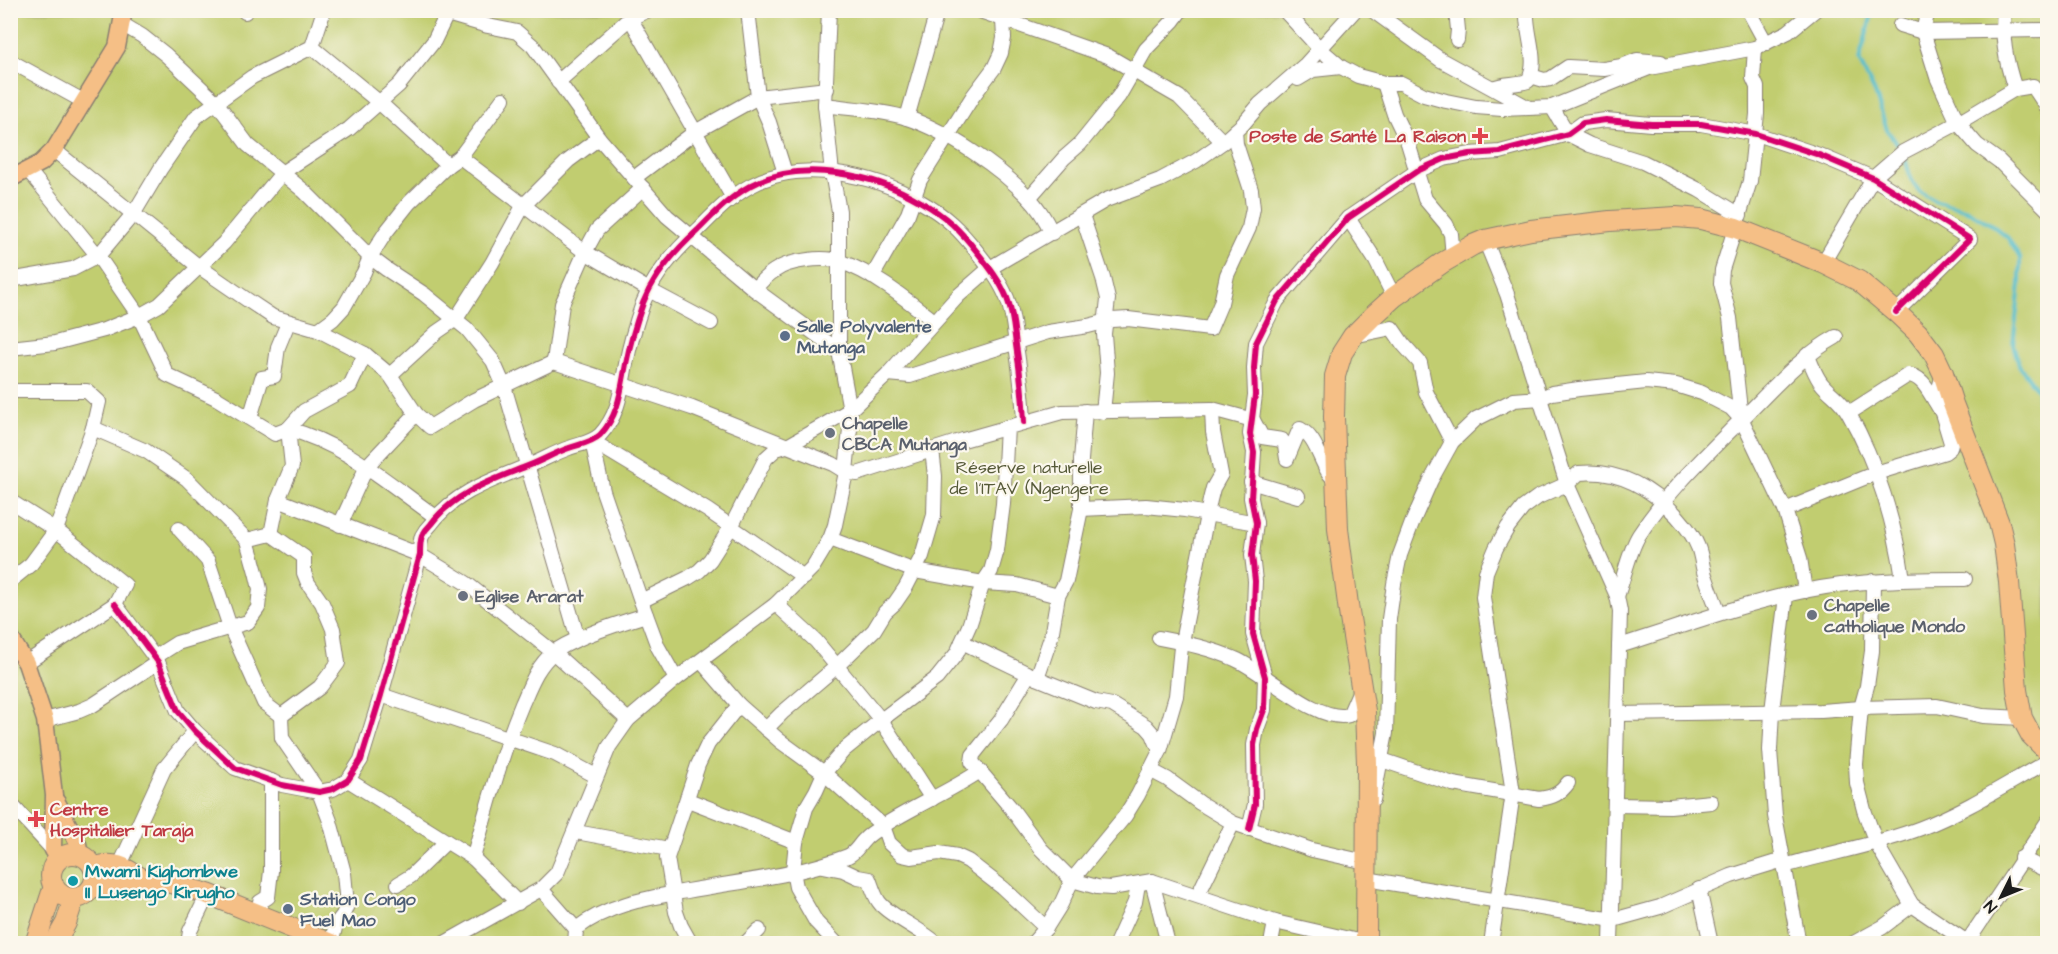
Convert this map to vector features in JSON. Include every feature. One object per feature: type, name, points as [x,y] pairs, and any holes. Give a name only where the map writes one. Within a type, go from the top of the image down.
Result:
[{"type":"highway","points":[[1367,943],[1365,711],[1338,529],[1334,385],[1340,358],[1353,336],[1394,297],[1453,257],[1485,240],[1532,230],[1676,217],[1738,221],[1774,242],[1859,281],[1896,312],[1934,354],[1999,523],[2009,582],[2017,690],[2022,718],[2031,735],[2048,752]]},
{"type":"highway","points":[[35,944],[54,886],[52,871],[56,854],[66,855],[113,890],[146,881],[167,882],[208,894],[331,944]]},
{"type":"highway","points":[[89,870],[105,864],[120,865],[146,881]]},
{"type":"highway","points":[[54,886],[64,896],[74,898],[84,894],[89,870]]},
{"type":"highway","points":[[54,944],[66,922],[74,898]]},
{"type":"main road","points":[[10,179],[41,163],[54,150],[117,47],[123,17]]},
{"type":"main road","points":[[10,637],[26,663],[45,720],[54,795],[56,854]]},
{"type":"main road","points":[[54,795],[89,870]]},
{"type":"street","points":[[10,279],[73,268],[98,256],[134,213],[196,117],[252,77],[312,47],[324,10]]},
{"type":"street","points":[[558,82],[630,18],[649,10]]},
{"type":"street","points":[[748,10],[758,97],[785,172]]},
{"type":"street","points":[[443,944],[541,890],[557,873],[576,832],[609,747],[628,720],[676,679],[776,604],[804,577],[830,539],[846,472],[850,410],[838,351],[839,211],[832,173],[825,105],[829,10]]},
{"type":"street","points":[[907,118],[935,19],[934,10]]},
{"type":"street","points":[[977,10],[1108,56],[1179,97],[1223,142]]},
{"type":"street","points":[[1029,198],[1064,158],[1080,144],[1119,96],[1146,49],[1181,10]]},
{"type":"street","points":[[1284,10],[1318,48],[1341,68],[1358,76],[1384,83],[1401,83],[1424,96],[1476,107],[1529,108],[1552,107],[1649,68],[1760,45],[1788,32],[1815,10]]},
{"type":"street","points":[[641,601],[699,571],[710,560],[731,527],[766,458],[776,449],[789,445],[850,410],[888,374],[958,296],[990,268],[1106,200],[1185,168],[1223,142],[1260,104],[1306,64],[1318,48],[1355,10]]},
{"type":"street","points":[[1371,10],[1441,60],[1529,108]]},
{"type":"street","points":[[1456,10],[1457,40]]},
{"type":"street","points":[[1493,88],[1500,85],[1515,85],[1528,81],[1532,76],[1532,48],[1527,10]]},
{"type":"street","points":[[1742,420],[1730,318],[1720,283],[1750,181],[1756,134],[1757,87],[1753,78],[1760,45],[1748,10]]},
{"type":"street","points":[[1928,10],[1923,32],[1937,77],[1958,123],[1977,145],[1999,161],[2048,210]]},
{"type":"street","points":[[2004,10],[2002,32],[2007,66],[2015,89]]},
{"type":"street","points":[[10,348],[55,343],[104,330],[159,305],[224,243],[283,172],[349,129],[399,85],[434,41],[447,14],[518,32],[533,46],[599,138],[667,216],[754,289],[838,351]]},
{"type":"street","points":[[123,17],[216,102],[248,145],[304,191],[370,257],[456,319],[479,342],[493,361],[504,386],[578,639]]},
{"type":"street","points":[[630,18],[734,198]]},
{"type":"street","points":[[873,278],[908,214],[920,180],[973,96],[994,68],[1001,53],[1004,38],[1003,20]]},
{"type":"street","points":[[1900,25],[1923,32],[2048,30]]},
{"type":"street","points":[[312,47],[454,161],[523,206],[585,252],[711,323]]},
{"type":"street","points":[[1532,76],[1550,80],[1568,67],[1604,69],[1622,66],[1637,60],[1674,63]]},
{"type":"street","points":[[10,61],[83,101]]},
{"type":"street","points":[[1280,86],[1313,70],[1341,68]]},
{"type":"street","points":[[1384,83],[1394,114],[1408,142],[1425,199],[1446,224],[1451,234],[1453,257]]},
{"type":"street","points":[[1823,263],[1873,178],[1903,152],[2015,89],[2034,86],[2048,109]]},
{"type":"street","points":[[554,362],[562,304],[585,252],[597,230],[638,183],[695,132],[758,97],[827,89]]},
{"type":"street","points":[[318,330],[344,307],[370,257],[409,203],[454,161],[503,99]]},
{"type":"street","points":[[825,105],[907,118],[947,137],[998,171],[1029,198],[1041,212],[1052,232]]},
{"type":"street","points":[[1552,107],[1568,134],[1590,145],[1643,162],[1699,190],[1738,221]]},
{"type":"street","points":[[1249,829],[1255,804],[1254,745],[1264,710],[1265,677],[1253,634],[1255,581],[1252,555],[1256,522],[1251,498],[1254,452],[1250,434],[1256,344],[1277,301],[1348,218],[1417,171],[1444,159],[1500,152],[1568,134],[1583,123],[1606,120],[1651,124],[1701,124],[1756,134],[1819,155],[1873,178],[1970,239],[1896,312]]},
{"type":"street","points":[[888,374],[910,376],[1048,332],[1106,322],[1128,319],[1210,329],[1221,303],[1227,275],[1249,228],[1253,208],[1251,190],[1236,144],[1235,131]]},
{"type":"street","points":[[390,375],[437,332],[456,319],[492,263],[523,206],[568,161],[599,138]]},
{"type":"street","points":[[54,150],[198,266],[273,317],[318,330],[365,354],[390,375],[416,414],[430,427],[504,386],[554,362],[692,408],[789,445],[846,472],[856,474],[1062,412],[1212,409],[1252,420],[1262,437],[1282,440],[1286,445],[1287,459],[1300,429],[1303,430],[1311,439],[1327,472],[1336,482]]},
{"type":"street","points":[[28,170],[98,256],[139,316],[166,375],[216,398],[275,434],[288,429],[304,411],[350,386],[365,354]]},
{"type":"street","points":[[115,604],[156,660],[178,711],[195,731],[235,768],[270,781],[318,792],[333,789],[348,780],[361,760],[381,695],[420,555],[422,536],[436,517],[456,498],[496,477],[570,447],[592,441],[603,431],[614,416],[631,340],[649,290],[671,258],[690,237],[734,198],[750,186],[785,172],[832,173],[870,181],[913,197],[948,218],[961,231],[990,268],[1007,298],[1022,376],[1024,422]]},
{"type":"street","points":[[1082,215],[1108,299],[1104,334],[1107,373],[1103,412]]},
{"type":"street","points":[[1348,218],[1376,261],[1394,297]]},
{"type":"street","points":[[1485,240],[1507,294],[1568,484],[1617,596],[1620,611],[1611,944]]},
{"type":"street","points":[[754,289],[785,264],[817,260],[840,261],[900,295],[934,321]]},
{"type":"street","points":[[250,418],[262,378],[274,376],[278,347],[288,323]]},
{"type":"street","points":[[1353,336],[1392,328],[1420,363],[1426,392],[1452,442]]},
{"type":"street","points":[[1617,596],[1637,537],[1664,502],[1701,460],[1785,375],[1807,355],[1836,337]]},
{"type":"street","points":[[1807,355],[1821,384],[1839,398],[1849,413],[1876,473],[1900,555],[1903,579]]},
{"type":"street","points":[[1935,401],[1943,373]]},
{"type":"street","points":[[1785,510],[1876,473],[1945,452],[1950,448],[1951,443],[1942,413],[1915,375],[1908,375],[1849,413]]},
{"type":"street","points":[[1366,830],[1386,733],[1389,619],[1400,555],[1431,480],[1452,442],[1476,419],[1494,409],[1514,400],[1541,398],[1552,393],[1646,382],[1676,385],[1720,401],[1731,408],[1742,420],[1785,510],[1800,558],[1805,591]]},
{"type":"street","points":[[10,391],[87,391],[99,402],[93,428],[56,530],[31,564],[10,581]]},
{"type":"street","points":[[1032,944],[1046,928],[1061,904],[1072,880],[1125,816],[1160,751],[1176,696],[1182,642],[1207,515],[1213,488],[1221,474],[1212,409]]},
{"type":"street","points":[[1085,411],[1081,460],[1081,509],[1066,581],[1058,596],[1051,637],[1033,676],[973,755],[972,762],[1011,808],[1041,849],[1072,880],[1096,887],[1111,888],[1152,881],[1275,922],[1367,943]]},
{"type":"street","points":[[340,525],[367,466],[416,414]]},
{"type":"street","points":[[45,720],[93,705],[177,643],[248,622],[258,608],[260,589],[247,540],[187,478],[146,451],[93,428]]},
{"type":"street","points":[[837,944],[816,922],[795,887],[793,871],[796,842],[806,808],[824,773],[844,750],[937,678],[957,653],[983,583],[992,571],[997,550],[1003,504],[1007,428]]},
{"type":"street","points":[[288,429],[312,435],[367,466],[436,517]]},
{"type":"street","points":[[271,534],[278,500],[292,466],[288,429]]},
{"type":"street","points":[[592,441],[731,527],[804,577]]},
{"type":"street","points":[[592,441],[603,490],[641,601],[658,647],[676,679]]},
{"type":"street","points":[[766,729],[874,630],[885,612],[895,603],[915,570],[922,556],[934,515],[935,476],[932,450]]},
{"type":"street","points":[[1491,944],[1513,793],[1483,597],[1486,572],[1508,527],[1523,508],[1538,497],[1568,484],[1579,473],[1613,475],[1631,481],[1649,490],[1664,502],[1683,523],[1698,546],[1705,577],[1719,613]]},
{"type":"street","points":[[1251,482],[1298,496]]},
{"type":"street","points":[[278,500],[420,555],[466,583],[553,652],[628,720]]},
{"type":"street","points":[[10,501],[56,530],[125,585],[115,604],[26,663]]},
{"type":"street","points":[[1081,509],[1146,506],[1256,522]]},
{"type":"street","points":[[179,529],[208,561],[230,627],[264,703],[281,716],[282,738],[318,792],[330,821],[344,873],[347,904],[336,924],[331,944]]},
{"type":"street","points":[[247,540],[271,534],[304,557],[304,573],[322,603],[333,629],[338,663],[320,687],[281,716]]},
{"type":"street","points":[[830,539],[915,570],[983,583],[1017,585],[1058,596]]},
{"type":"street","points":[[1618,646],[1719,613],[1805,591],[1903,579],[1965,579]]},
{"type":"street","points":[[1873,582],[1872,651],[1861,708],[1856,765],[1857,783],[1863,810],[1876,843],[1912,905],[1967,943],[2021,858],[2048,821]]},
{"type":"street","points":[[1786,596],[1772,711],[1770,750],[1775,816],[1799,944]]},
{"type":"street","points":[[776,604],[816,641],[881,720],[932,799]]},
{"type":"street","points":[[473,858],[508,737],[534,675],[553,652],[578,639],[646,615]]},
{"type":"street","points":[[1159,638],[1210,649],[1235,659],[1252,667],[1297,700],[1317,709],[1346,717],[1362,685]]},
{"type":"street","points":[[962,642],[1033,676],[1096,702],[1112,705],[1146,726],[1154,734],[1160,751]]},
{"type":"street","points":[[701,661],[739,705],[766,729],[824,773],[883,826],[889,843],[902,855],[911,857],[939,853],[957,856],[968,861],[1003,888],[1046,928]]},
{"type":"street","points":[[381,695],[555,754],[596,776]]},
{"type":"street","points":[[691,944],[681,926],[672,893],[667,858],[698,765],[708,744],[739,705]]},
{"type":"street","points":[[1617,714],[1821,711],[1937,706],[1983,716],[2022,718]]},
{"type":"street","points":[[120,865],[164,769],[195,731]]},
{"type":"street","points":[[1382,760],[1452,784],[1539,799],[1552,797],[1561,792],[1568,783]]},
{"type":"street","points":[[1150,770],[1167,778],[1200,803],[1233,823],[1366,871],[1497,900],[1613,920],[1660,907],[1731,876],[1876,843],[1922,828],[2048,761]]},
{"type":"street","points":[[541,890],[575,936],[614,907],[672,893],[793,871],[798,872],[855,853],[864,841],[883,826],[911,808],[932,799],[980,771]]},
{"type":"street","points":[[348,780],[473,858],[518,903]]},
{"type":"street","points":[[261,917],[260,902],[268,897],[271,871],[270,781]]},
{"type":"street","points":[[688,800],[796,842]]},
{"type":"street","points":[[1616,806],[1670,806],[1712,802]]},
{"type":"street","points":[[13,809],[56,854]]},
{"type":"street","points":[[1198,896],[1233,823]]},
{"type":"street","points":[[576,832],[669,849]]},
{"type":"street","points":[[398,884],[411,876],[446,842]]},
{"type":"street","points":[[2021,858],[2048,871]]},
{"type":"street","points":[[821,866],[843,870],[869,879],[879,902],[888,911],[931,941]]},
{"type":"street","points":[[1152,881],[1168,944]]},
{"type":"street","points":[[1116,944],[1135,902],[1138,884]]},
{"type":"street","points":[[1699,889],[1711,944]]},
{"type":"street","points":[[188,944],[190,931],[208,894]]},
{"type":"street","points":[[1852,944],[1912,905]]},
{"type":"street","points":[[1271,944],[1275,922]]},
{"type":"street","points":[[745,944],[759,930]]},
{"type":"street","points":[[1872,933],[1883,944]]},
{"type":"green space","name":"Réserve naturelle de l'ITAV (Ngengere","points":[[10,11],[2047,11],[2047,943],[11,943]]},
{"type":"waterway","points":[[1873,10],[1859,61],[1875,93],[1887,130],[1903,152],[1911,179],[1919,191],[1934,200],[1967,210],[1992,225],[2008,238],[2020,258],[2020,284],[2013,344],[2019,365],[2039,392],[2039,410],[2048,424]]},
{"type":"cycle path","points":[[1249,829],[1255,804],[1254,745],[1264,710],[1265,677],[1253,634],[1255,581],[1252,555],[1256,523],[1251,498],[1254,452],[1250,434],[1255,395],[1256,343],[1277,301],[1348,218],[1417,171],[1444,159],[1500,152],[1568,134],[1583,123],[1606,120],[1651,124],[1701,124],[1756,134],[1819,155],[1873,178],[1970,239],[1896,312]]},
{"type":"cycle path","points":[[115,604],[158,662],[178,711],[195,731],[235,768],[282,785],[319,792],[333,789],[348,780],[361,760],[420,555],[421,538],[425,531],[450,504],[473,489],[563,450],[597,438],[615,411],[638,318],[643,303],[659,273],[682,246],[736,195],[750,186],[791,173],[814,171],[837,173],[881,184],[930,207],[959,230],[994,274],[1009,304],[1020,374],[1024,422]]},
{"type":"place","name":"Poste de Santé La Raison","points":[[1480,136]]},
{"type":"place","name":"Salle Polyvalente Mutanga","points":[[785,336]]},
{"type":"place","name":"Chapelle CBCA Mutanga","points":[[830,433]]},
{"type":"place","name":"Eglise Ararat","points":[[463,596]]},
{"type":"place","name":"Chapelle catholique Mondo","points":[[1812,615]]},
{"type":"place","name":"Centre Hospitalier Taraja","points":[[36,819]]},
{"type":"place","name":"Mwami Kighombwe II Lusengo Kirugho","points":[[73,881]]},
{"type":"place","name":"Station Congo Fuel Mao","points":[[288,909]]}]
